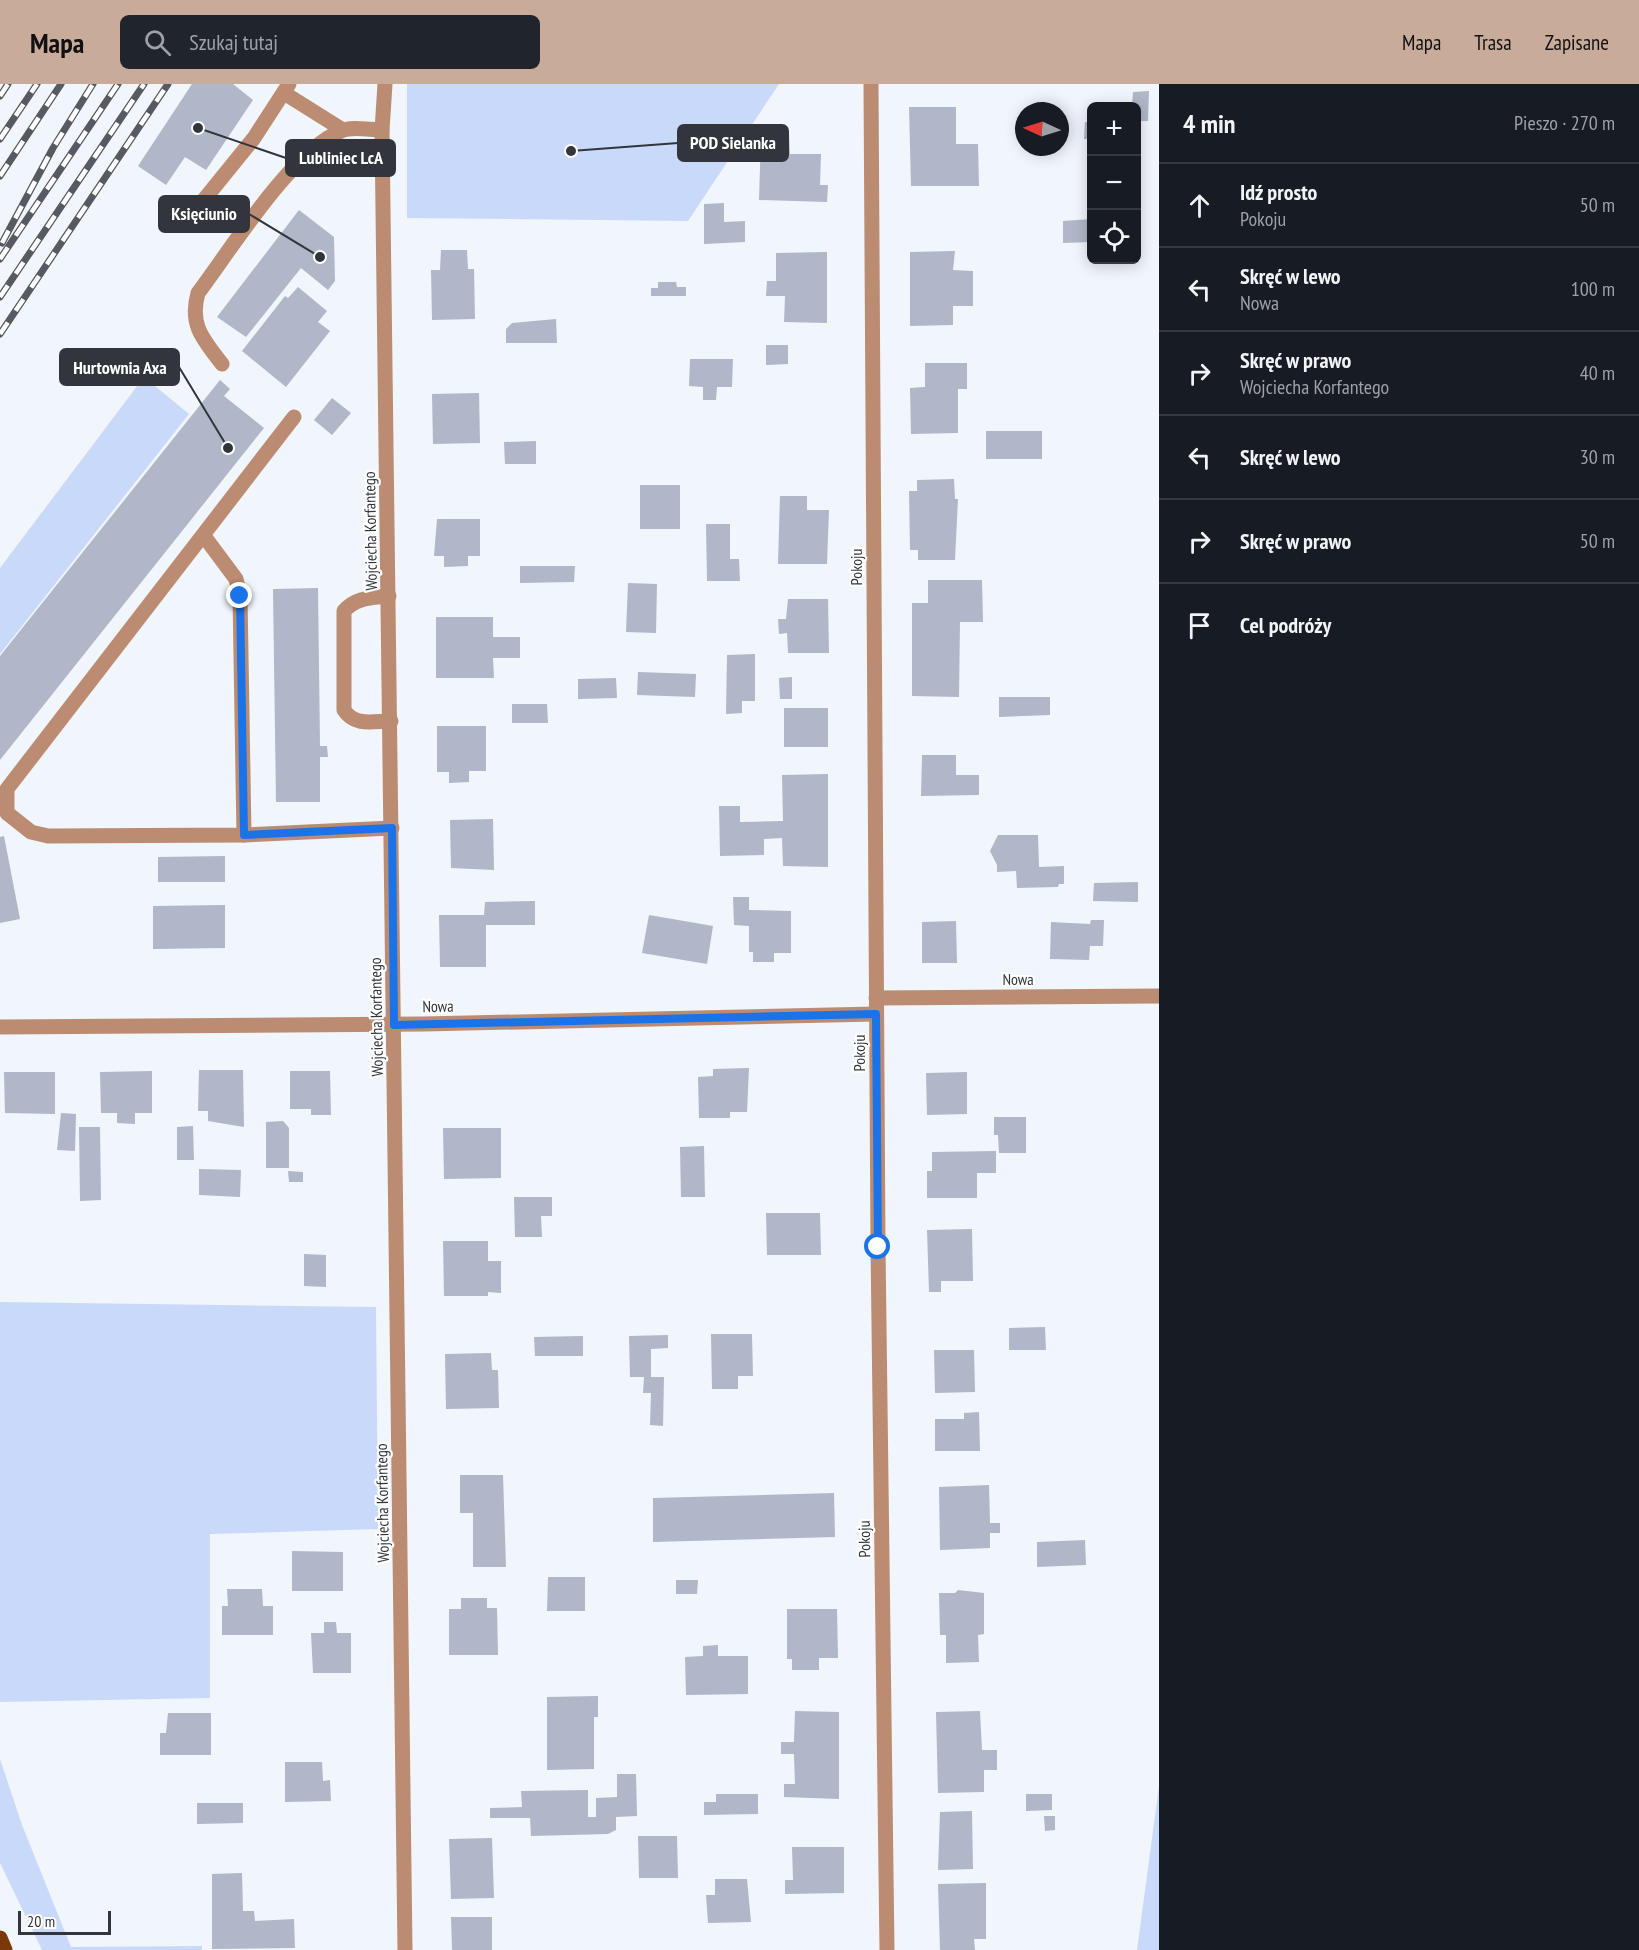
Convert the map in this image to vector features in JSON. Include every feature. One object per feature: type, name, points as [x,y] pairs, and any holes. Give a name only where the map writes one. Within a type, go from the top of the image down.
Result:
[{"type":"main road","points":[[0,1938],[5,1950]]},
{"type":"street","name":"Wojciecha Korfantego","points":[[385,84],[382,130],[390,596],[405,1950]]},
{"type":"street","name":"Pokoju","points":[[871,84],[876,1014],[887,1950]]},
{"type":"street","points":[[190,217],[254,138],[287,88],[343,130]]},
{"type":"street","points":[[222,363],[196,326],[194,308],[198,293],[294,165],[343,130],[382,130]]},
{"type":"street","points":[[294,417],[8,789],[7,813],[17,824],[31,832],[48,836],[244,835],[392,828]]},
{"type":"street","points":[[204,536],[236,579],[240,596],[244,835]]},
{"type":"street","points":[[390,596],[361,599],[351,603],[344,611],[344,710],[357,722],[391,721]]},
{"type":"street","name":"Nowa","points":[[876,998],[1159,996]]},
{"type":"street","name":"Nowa","points":[[0,1027],[394,1025],[876,1014]]},
{"type":"shaded area","points":[[407,84],[779,84],[688,221],[407,218]]},
{"type":"shaded area","points":[[144,377],[189,414],[0,654],[0,568]]},
{"type":"shaded area","points":[[0,1302],[376,1307],[378,1529],[210,1534],[210,1698],[0,1702]]},
{"type":"shaded area","points":[[0,1759],[22,1825],[71,1947],[202,1946],[202,1950],[42,1950],[0,1863]]},
{"type":"shaded area","points":[[1159,1786],[1159,1950],[1137,1950]]},
{"type":"building","points":[[192,84],[233,84],[253,100],[206,170],[185,157],[166,185],[138,166]]},
{"type":"building","points":[[1149,91],[1148,121],[1141,121],[1141,102],[1132,102],[1133,92]]},
{"type":"building","points":[[909,107],[956,107],[956,144],[978,144],[979,186],[911,186]]},
{"type":"building","points":[[1085,122],[1087,122],[1087,139],[1084,139]]},
{"type":"building","points":[[761,134],[789,134],[790,154],[821,154],[820,185],[828,185],[827,202],[759,200]]},
{"type":"building","points":[[724,203],[724,222],[745,221],[745,242],[704,244],[704,204]]},
{"type":"building","points":[[299,210],[334,237],[335,281],[328,290],[301,268],[246,337],[217,317]]},
{"type":"building","points":[[1087,219],[1087,242],[1063,243],[1063,221]]},
{"type":"building","points":[[441,250],[467,250],[468,269],[474,269],[475,319],[432,320],[431,270],[440,270]]},
{"type":"building","points":[[955,251],[953,270],[973,271],[973,306],[953,306],[953,325],[910,326],[910,252]]},
{"type":"building","points":[[827,252],[827,323],[784,322],[785,296],[766,296],[767,281],[776,281],[776,253]]},
{"type":"building","points":[[658,282],[676,282],[677,287],[686,287],[686,296],[651,296],[651,288],[658,288]]},
{"type":"building","points":[[298,287],[327,311],[318,322],[330,331],[286,387],[242,351],[285,296],[288,298]]},
{"type":"building","points":[[556,319],[557,343],[506,343],[506,329],[512,323]]},
{"type":"building","points":[[766,345],[788,345],[788,364],[766,365]]},
{"type":"building","points":[[690,359],[733,359],[732,387],[717,387],[716,400],[703,400],[703,387],[689,386]]},
{"type":"building","points":[[925,363],[967,363],[967,389],[958,389],[958,433],[911,434],[910,388],[925,387]]},
{"type":"building","points":[[220,380],[230,389],[224,396],[264,428],[0,760],[0,656]]},
{"type":"building","points":[[479,393],[480,443],[433,444],[432,394]]},
{"type":"building","points":[[332,398],[351,413],[332,435],[314,420]]},
{"type":"building","points":[[986,431],[1042,431],[1042,459],[986,459]]},
{"type":"building","points":[[536,441],[536,464],[505,464],[504,442]]},
{"type":"building","points":[[954,479],[955,499],[958,499],[955,560],[918,560],[918,550],[910,550],[909,491],[917,491],[917,480]]},
{"type":"building","points":[[640,485],[680,485],[680,529],[640,529]]},
{"type":"building","points":[[780,496],[807,496],[807,510],[829,510],[827,564],[778,564]]},
{"type":"building","points":[[437,519],[480,519],[480,556],[468,556],[468,566],[444,567],[444,556],[434,556]]},
{"type":"building","points":[[706,524],[730,524],[730,559],[739,559],[740,581],[707,581]]},
{"type":"building","points":[[520,566],[575,566],[574,582],[520,583]]},
{"type":"building","points":[[928,580],[982,580],[983,622],[960,622],[959,697],[912,696],[912,603],[928,603]]},
{"type":"building","points":[[628,583],[657,584],[656,633],[626,632]]},
{"type":"building","points":[[318,588],[320,746],[327,746],[328,757],[320,757],[320,802],[276,802],[273,589]]},
{"type":"building","points":[[788,599],[828,599],[829,653],[788,653],[787,633],[779,634],[778,619],[786,619]]},
{"type":"building","points":[[436,617],[493,617],[493,637],[520,637],[520,658],[493,658],[494,678],[436,678]]},
{"type":"building","points":[[755,654],[755,701],[742,701],[742,713],[726,714],[727,655]]},
{"type":"building","points":[[638,672],[696,674],[695,697],[637,695]]},
{"type":"building","points":[[792,677],[792,699],[780,699],[779,678]]},
{"type":"building","points":[[616,678],[617,698],[578,699],[578,679]]},
{"type":"building","points":[[999,697],[1050,697],[1050,715],[999,717]]},
{"type":"building","points":[[512,704],[547,704],[548,723],[512,723]]},
{"type":"building","points":[[784,708],[828,708],[828,747],[784,747]]},
{"type":"building","points":[[437,726],[486,726],[486,771],[469,771],[469,782],[449,783],[449,772],[437,772]]},
{"type":"building","points":[[922,755],[956,755],[956,775],[979,775],[979,795],[921,796]]},
{"type":"building","points":[[828,774],[828,867],[783,866],[782,838],[764,839],[764,855],[720,856],[719,806],[740,806],[740,822],[783,821],[782,775]]},
{"type":"building","points":[[493,819],[494,870],[451,868],[450,820]]},
{"type":"building","points":[[998,835],[1038,835],[1039,867],[1064,866],[1064,884],[1059,884],[1058,887],[1017,888],[1016,871],[997,872],[997,865],[990,851]]},
{"type":"building","points":[[4,836],[20,919],[0,923],[0,837]]},
{"type":"building","points":[[225,856],[225,882],[158,882],[158,857]]},
{"type":"building","points":[[1138,882],[1138,902],[1093,901],[1094,883]]},
{"type":"building","points":[[733,897],[749,897],[749,910],[791,911],[791,953],[774,953],[774,962],[753,962],[753,952],[749,952],[749,926],[734,925]]},
{"type":"building","points":[[535,901],[535,925],[486,925],[486,967],[440,967],[439,915],[484,915],[485,902]]},
{"type":"building","points":[[225,905],[225,948],[153,949],[153,906]]},
{"type":"building","points":[[649,915],[713,926],[707,964],[642,953]]},
{"type":"building","points":[[1091,920],[1104,920],[1103,946],[1090,946],[1089,960],[1050,959],[1051,922],[1090,924]]},
{"type":"building","points":[[956,921],[957,963],[922,963],[922,922]]},
{"type":"building","points":[[749,1068],[747,1112],[730,1112],[730,1118],[699,1118],[698,1077],[713,1076],[713,1069]]},
{"type":"building","points":[[199,1070],[243,1070],[244,1127],[208,1121],[208,1111],[198,1111]]},
{"type":"building","points":[[152,1071],[152,1113],[135,1113],[135,1124],[117,1123],[117,1113],[101,1113],[100,1072]]},
{"type":"building","points":[[290,1071],[330,1071],[331,1115],[311,1115],[311,1109],[290,1109]]},
{"type":"building","points":[[4,1072],[55,1072],[55,1114],[5,1113]]},
{"type":"building","points":[[967,1072],[967,1114],[927,1115],[926,1073]]},
{"type":"building","points":[[61,1113],[76,1114],[75,1151],[57,1150]]},
{"type":"building","points":[[994,1117],[1026,1117],[1026,1153],[999,1153],[998,1135],[994,1135]]},
{"type":"building","points":[[283,1121],[289,1128],[289,1168],[266,1168],[266,1122]]},
{"type":"building","points":[[193,1126],[194,1160],[177,1160],[177,1127]]},
{"type":"building","points":[[79,1127],[100,1127],[101,1200],[80,1201]]},
{"type":"building","points":[[443,1128],[501,1128],[501,1178],[444,1179]]},
{"type":"building","points":[[704,1146],[705,1197],[681,1197],[680,1147]]},
{"type":"building","points":[[996,1151],[996,1173],[977,1173],[977,1198],[927,1198],[927,1171],[932,1171],[932,1152]]},
{"type":"building","points":[[199,1169],[241,1170],[240,1197],[199,1195]]},
{"type":"building","points":[[288,1171],[303,1172],[303,1182],[289,1182]]},
{"type":"building","points":[[514,1197],[552,1197],[552,1216],[541,1216],[542,1237],[515,1237]]},
{"type":"building","points":[[766,1213],[820,1213],[821,1255],[767,1255]]},
{"type":"building","points":[[972,1229],[973,1281],[941,1281],[941,1292],[929,1292],[927,1230]]},
{"type":"building","points":[[443,1241],[488,1241],[488,1261],[501,1261],[501,1293],[488,1292],[488,1296],[444,1296]]},
{"type":"building","points":[[304,1254],[326,1255],[326,1287],[304,1286]]},
{"type":"building","points":[[1045,1327],[1046,1350],[1009,1350],[1009,1328]]},
{"type":"building","points":[[711,1334],[752,1334],[753,1376],[738,1376],[738,1389],[712,1389]]},
{"type":"building","points":[[668,1335],[668,1348],[651,1349],[651,1377],[664,1377],[663,1426],[650,1425],[651,1393],[643,1393],[644,1377],[630,1377],[629,1336]]},
{"type":"building","points":[[583,1336],[583,1356],[535,1356],[534,1337]]},
{"type":"building","points":[[934,1350],[974,1350],[975,1392],[935,1393]]},
{"type":"building","points":[[491,1353],[492,1370],[498,1370],[499,1408],[446,1409],[445,1354]]},
{"type":"building","points":[[979,1412],[980,1451],[935,1451],[935,1419],[964,1419],[964,1413]]},
{"type":"building","points":[[460,1475],[503,1475],[506,1567],[473,1567],[473,1513],[460,1513]]},
{"type":"building","points":[[989,1485],[990,1523],[1000,1523],[1000,1533],[990,1533],[990,1548],[940,1550],[939,1487]]},
{"type":"building","points":[[834,1493],[835,1537],[653,1542],[653,1498]]},
{"type":"building","points":[[1085,1540],[1086,1565],[1037,1567],[1037,1542]]},
{"type":"building","points":[[292,1551],[343,1552],[343,1591],[292,1591]]},
{"type":"building","points":[[548,1577],[585,1577],[585,1611],[547,1611]]},
{"type":"building","points":[[676,1580],[698,1580],[697,1594],[676,1594]]},
{"type":"building","points":[[227,1589],[262,1589],[263,1606],[273,1606],[273,1635],[222,1635],[222,1606],[228,1606]]},
{"type":"building","points":[[958,1590],[984,1593],[984,1634],[978,1635],[979,1662],[946,1663],[946,1635],[940,1635],[939,1593],[955,1593]]},
{"type":"building","points":[[461,1598],[487,1598],[487,1608],[497,1608],[498,1655],[449,1655],[449,1609],[461,1609]]},
{"type":"building","points":[[787,1609],[837,1609],[838,1658],[819,1658],[819,1670],[792,1670],[792,1659],[787,1659]]},
{"type":"building","points":[[324,1622],[336,1622],[337,1633],[351,1633],[351,1673],[313,1673],[311,1633],[324,1633]]},
{"type":"building","points":[[718,1645],[718,1656],[748,1656],[748,1694],[686,1695],[685,1657],[703,1656],[703,1646]]},
{"type":"building","points":[[598,1696],[598,1717],[594,1717],[594,1769],[547,1770],[547,1697]]},
{"type":"building","points":[[795,1711],[839,1712],[839,1799],[784,1797],[784,1784],[795,1784],[794,1754],[781,1754],[781,1742],[794,1742]]},
{"type":"building","points":[[980,1711],[982,1750],[997,1750],[997,1770],[984,1770],[984,1792],[938,1793],[936,1712]]},
{"type":"building","points":[[168,1713],[211,1713],[211,1755],[160,1755],[160,1733],[166,1733]]},
{"type":"building","points":[[285,1762],[322,1762],[323,1781],[330,1780],[331,1801],[285,1802]]},
{"type":"building","points":[[617,1774],[636,1774],[637,1816],[616,1817],[616,1830],[608,1834],[531,1836],[530,1818],[490,1818],[490,1808],[522,1807],[521,1791],[588,1790],[588,1817],[596,1817],[596,1798],[617,1797]]},
{"type":"building","points":[[716,1794],[758,1794],[758,1814],[704,1815],[704,1802],[716,1802]]},
{"type":"building","points":[[1026,1794],[1052,1794],[1052,1810],[1026,1811]]},
{"type":"building","points":[[197,1803],[243,1803],[243,1823],[197,1824]]},
{"type":"building","points":[[972,1811],[973,1869],[938,1870],[940,1812]]},
{"type":"building","points":[[1044,1816],[1055,1816],[1055,1830],[1045,1831]]},
{"type":"building","points":[[638,1836],[677,1836],[678,1878],[639,1878]]},
{"type":"building","points":[[492,1838],[494,1898],[451,1899],[449,1839]]},
{"type":"building","points":[[792,1847],[844,1847],[844,1893],[785,1894],[785,1880],[793,1880]]},
{"type":"building","points":[[242,1873],[243,1911],[254,1911],[255,1921],[294,1919],[295,1948],[212,1949],[212,1874]]},
{"type":"building","points":[[715,1879],[747,1879],[751,1922],[708,1923],[706,1895],[715,1895]]},
{"type":"building","points":[[986,1883],[986,1939],[974,1939],[975,1950],[940,1950],[938,1884]]},
{"type":"building","points":[[451,1917],[492,1917],[492,1950],[452,1950]]},
{"type":"railway","points":[[0,96],[8,84]]},
{"type":"railway","points":[[0,139],[37,84]]},
{"type":"railway","points":[[0,176],[61,84]]},
{"type":"railway","points":[[2,243],[53,148],[93,84]]},
{"type":"railway","points":[[0,259],[118,84]]},
{"type":"railway","points":[[0,297],[144,84]]},
{"type":"railway","points":[[0,334],[168,84]]},
{"type":"place","name":"Lubliniec LcA","points":[[198,128]]},
{"type":"place","name":"POD Sielanka","points":[[571,151]]},
{"type":"place","name":"Księciunio","points":[[320,257]]},
{"type":"place","name":"Hurtownia Axa","points":[[228,448]]},
{"type":"route","points":[[240,596],[244,835],[392,828],[394,1025],[876,1014],[878,1247]]}]
